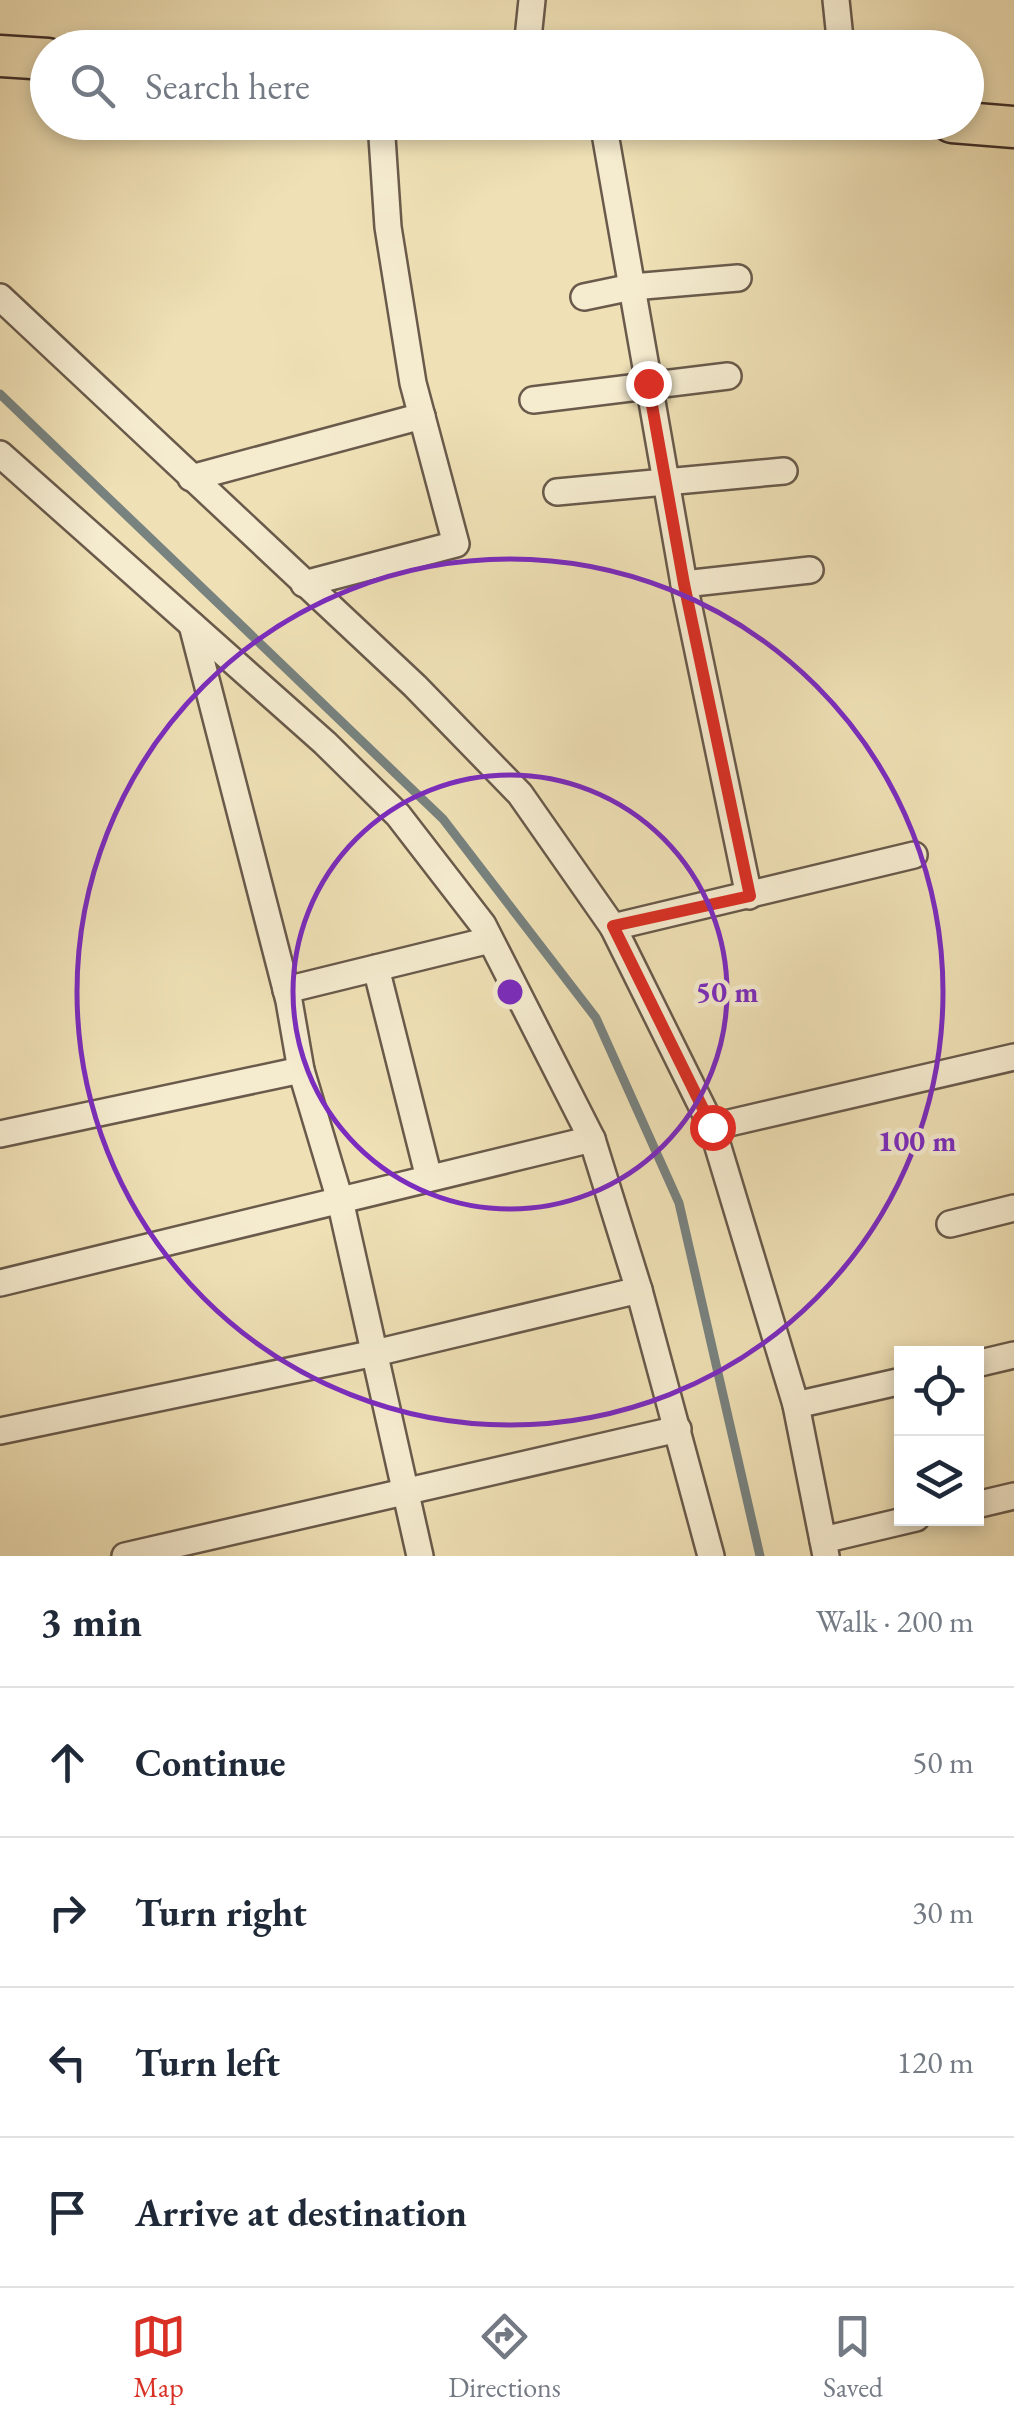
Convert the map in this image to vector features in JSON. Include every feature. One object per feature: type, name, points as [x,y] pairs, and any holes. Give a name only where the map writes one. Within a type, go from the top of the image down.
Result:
[{"type":"main road","points":[[0,56],[30,58]]},
{"type":"main road","points":[[984,125],[1014,127]]},
{"type":"street","points":[[529,30],[532,0]]},
{"type":"street","points":[[836,0],[839,30]]},
{"type":"street","points":[[304,584],[456,544],[422,416],[388,227],[382,140]]},
{"type":"street","points":[[606,140],[684,584],[750,896]]},
{"type":"street","points":[[584,297],[632,286],[738,278]]},
{"type":"street","points":[[0,296],[416,686],[520,794],[613,926],[712,1127],[796,1405],[825,1548],[894,1525]]},
{"type":"street","points":[[533,400],[728,376]]},
{"type":"street","points":[[191,478],[422,416]]},
{"type":"street","points":[[0,454],[398,815],[490,940],[592,1139],[639,1290],[712,1556]]},
{"type":"street","points":[[557,492],[784,472]]},
{"type":"street","points":[[684,584],[810,570]]},
{"type":"street","points":[[192,625],[286,990],[301,1070],[340,1200],[420,1556]]},
{"type":"street","points":[[613,926],[914,855]]},
{"type":"street","points":[[286,990],[490,940]]},
{"type":"street","points":[[376,968],[429,1178]]},
{"type":"street","points":[[712,1127],[1014,1057]]},
{"type":"street","points":[[0,1134],[301,1070]]},
{"type":"street","points":[[0,1284],[592,1139]]},
{"type":"street","points":[[950,1224],[1014,1208]]},
{"type":"street","points":[[0,1431],[375,1353],[639,1290]]},
{"type":"street","points":[[984,1362],[1014,1355]]},
{"type":"street","points":[[796,1405],[894,1383]]},
{"type":"street","points":[[125,1556],[678,1429]]},
{"type":"street","points":[[984,1503],[1014,1496]]},
{"type":"waterway","points":[[0,394],[443,819],[596,1018],[679,1203],[760,1556]]},
{"type":"route","points":[[648,383],[684,584],[750,896],[613,926],[712,1127]]}]
